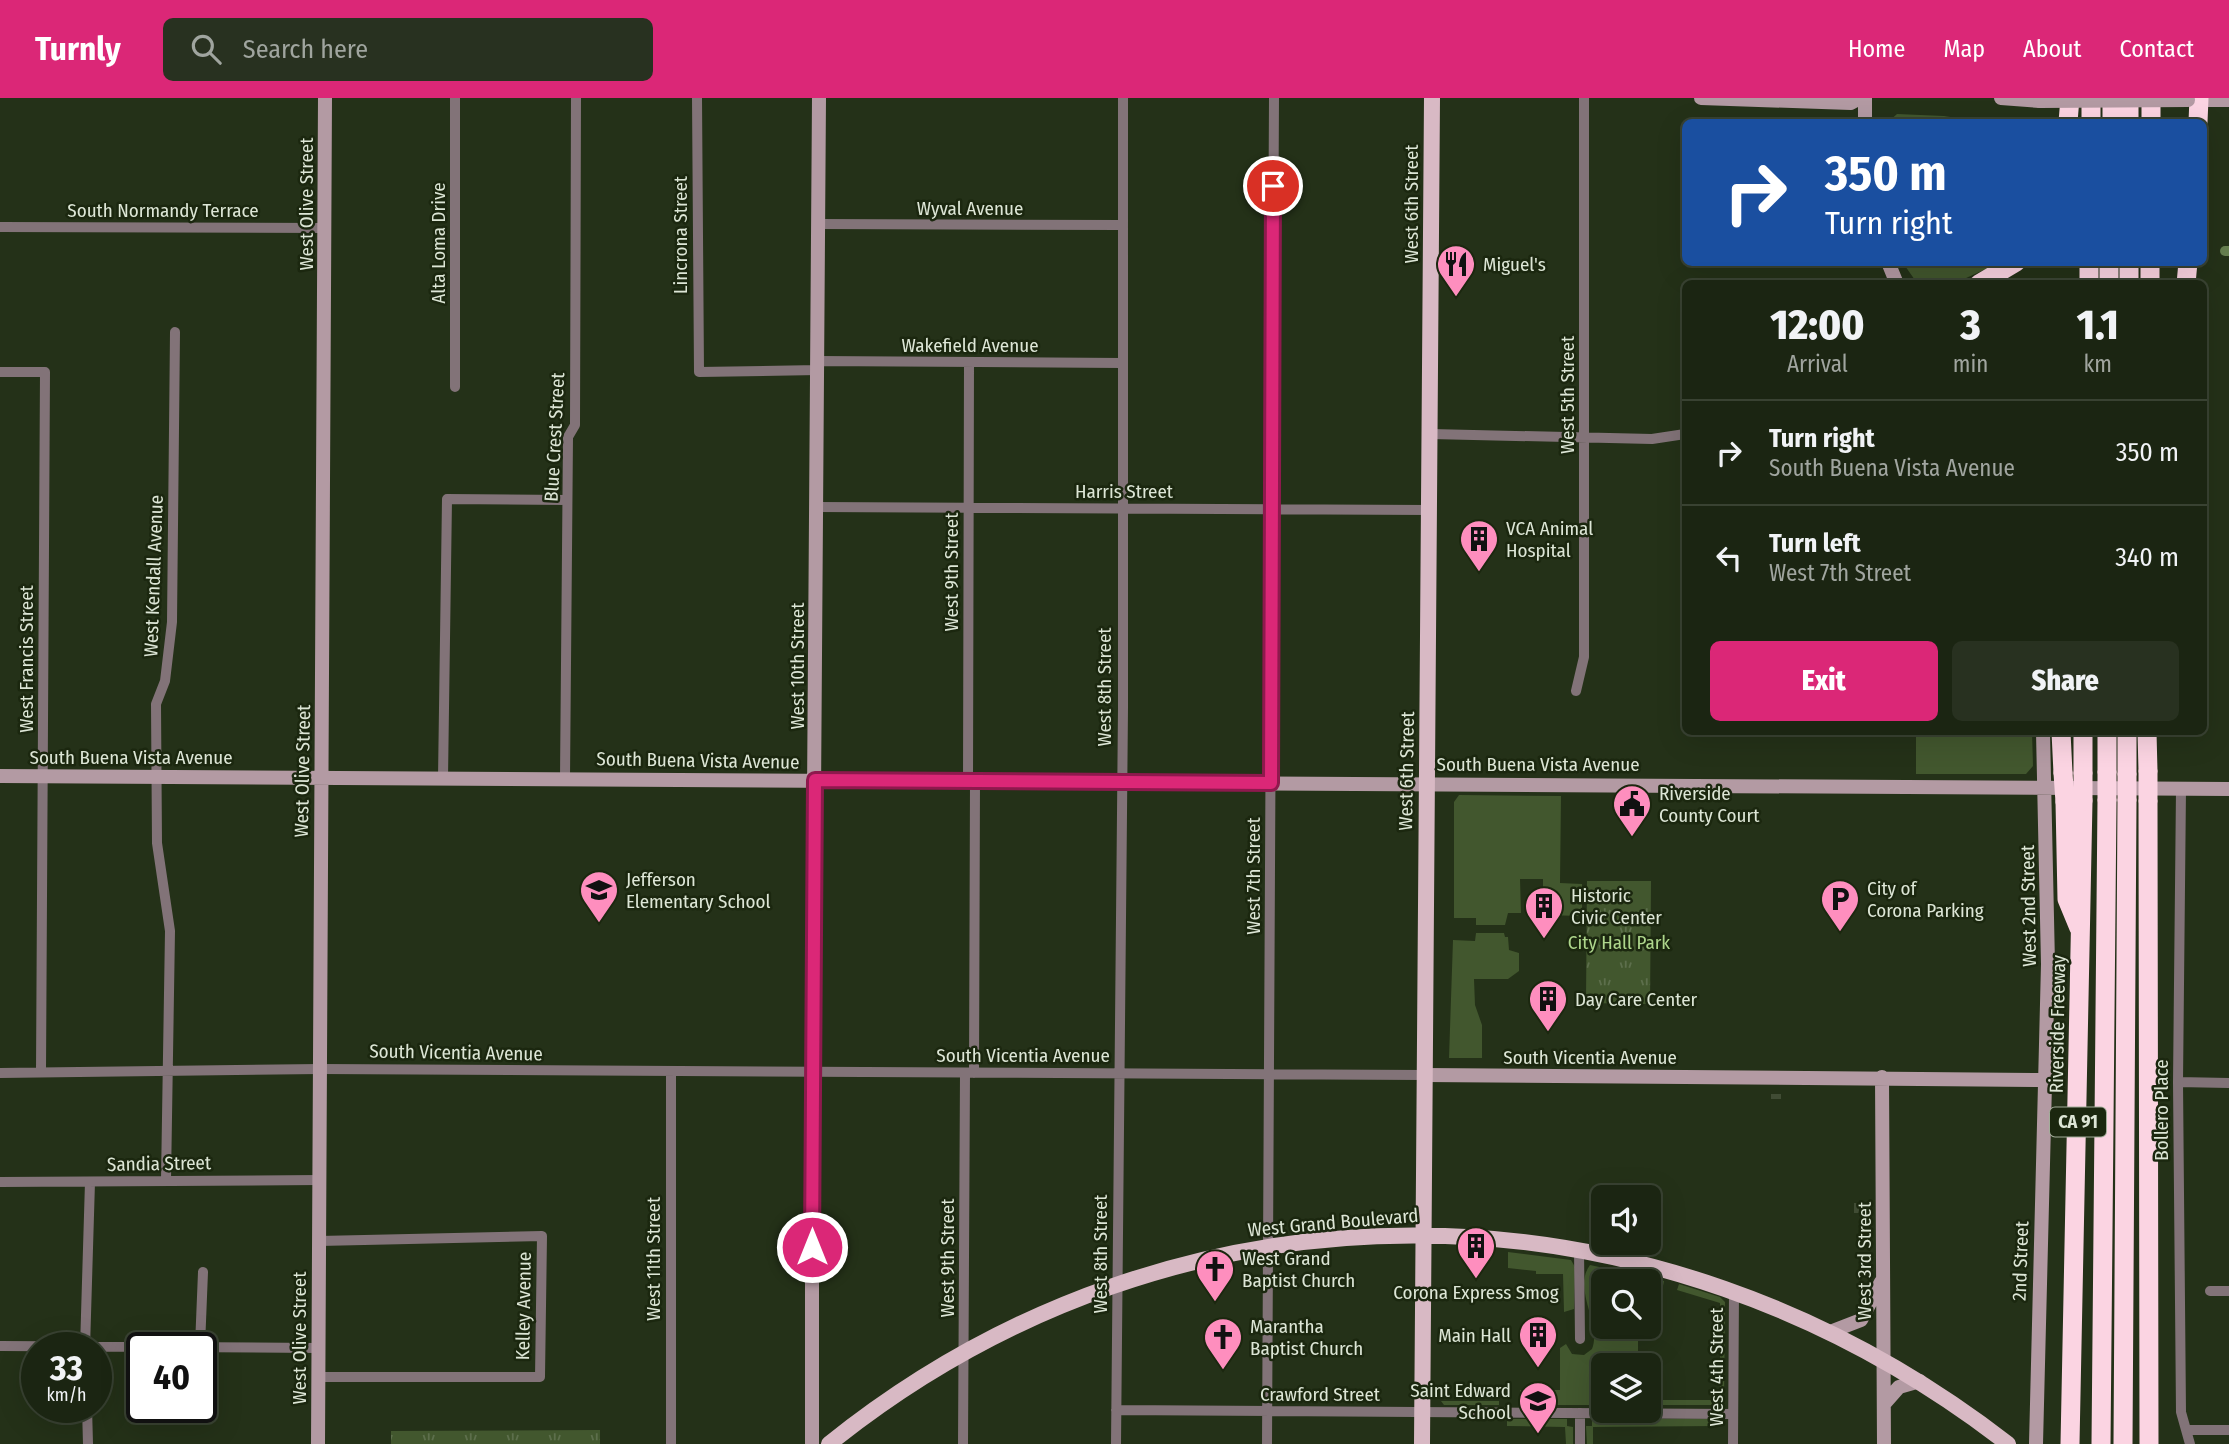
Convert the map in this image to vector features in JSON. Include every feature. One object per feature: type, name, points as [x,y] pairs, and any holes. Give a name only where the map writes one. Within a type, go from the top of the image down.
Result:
[{"type":"highway","points":[[2068,119],[2070,98]]},
{"type":"highway","points":[[2091,98],[2091,119]]},
{"type":"highway","points":[[2151,98],[2151,119]]},
{"type":"highway","points":[[2113,119],[2119,99]]},
{"type":"highway","points":[[2119,99],[2128,119]]},
{"type":"highway","points":[[2196,99],[2198,119]]},
{"type":"highway","points":[[1986,280],[2009,266]]},
{"type":"highway","points":[[2062,735],[2073,773]]},
{"type":"highway","name":"Riverside Freeway","points":[[2070,1444],[2082,935],[2073,773],[2082,735]]},
{"type":"highway","points":[[2107,735],[2113,790],[2123,1444]]},
{"type":"highway","points":[[2101,1444],[2113,790],[2127,774],[2127,735]]},
{"type":"highway","points":[[2147,735],[2148,1444]]},
{"type":"highway","points":[[2147,1119],[2161,1444]]},
{"type":"main road","name":"West 6th Street","points":[[1422,1444],[1432,98]]},
{"type":"main road","name":"West Grand Boulevard","points":[[829,1444],[911,1384],[964,1353],[1032,1319],[1117,1285],[1188,1264],[1269,1247],[1343,1238],[1425,1234],[1492,1238],[1579,1250],[1648,1264],[1734,1291],[1884,1358],[2008,1444]]},
{"type":"street","name":"West Olive Street","points":[[318,1444],[326,98]]},
{"type":"street","name":"Alta Loma Drive","points":[[455,98],[455,387]]},
{"type":"street","name":"Blue Crest Street","points":[[565,778],[568,437],[575,425],[576,98]]},
{"type":"street","name":"Lincrona Street","points":[[697,98],[699,372]]},
{"type":"street","name":"West 10th Street","points":[[813,1444],[812,1073],[819,98]]},
{"type":"street","name":"West 8th Street","points":[[1116,1444],[1122,782],[1123,98]]},
{"type":"street","name":"West 7th Street","points":[[1267,1444],[1274,98]]},
{"type":"street","name":"West 5th Street","points":[[1576,691],[1584,657],[1584,98]]},
{"type":"street","points":[[1701,98],[1851,103],[1860,98]]},
{"type":"street","points":[[1865,98],[1865,119]]},
{"type":"street","points":[[2001,98],[2040,101],[2229,100]]},
{"type":"street","name":"Wyval Avenue","points":[[819,224],[1122,225]]},
{"type":"street","name":"South Normandy Terrace","points":[[0,227],[326,228]]},
{"type":"street","name":"West Kendall Avenue","points":[[166,1180],[170,931],[157,843],[156,704],[165,681],[172,622],[175,332]]},
{"type":"street","name":"West 9th Street","points":[[963,1444],[972,781],[969,362]]},
{"type":"street","name":"Wakefield Avenue","points":[[699,372],[818,365],[1122,363]]},
{"type":"street","name":"West Francis Street","points":[[0,372],[45,372],[41,1072]]},
{"type":"street","points":[[1430,434],[1652,439],[1682,434]]},
{"type":"street","points":[[443,778],[447,499],[567,500]]},
{"type":"street","name":"Harris Street","points":[[817,507],[1430,510]]},
{"type":"street","name":"West 2nd Street","points":[[2043,735],[2046,786],[2046,1080]]},
{"type":"street","name":"South Buena Vista Avenue","points":[[0,776],[2229,789]]},
{"type":"street","name":"Bollero Place","points":[[2181,789],[2178,1082],[2180,1412],[2190,1444]]},
{"type":"street","name":"South Vicentia Avenue","points":[[0,1073],[320,1069],[2046,1080]]},
{"type":"street","name":"West 11th Street","points":[[671,1073],[671,1444]]},
{"type":"street","name":"West 3rd Street","points":[[1882,1077],[1884,1444]]},
{"type":"street","name":"2nd Street","points":[[2036,1444],[2046,1080]]},
{"type":"street","points":[[2178,1082],[2229,1083]]},
{"type":"street","name":"Sandia Street","points":[[0,1182],[320,1180]]},
{"type":"street","points":[[85,1332],[90,1182]]},
{"type":"street","name":"Kelley Avenue","points":[[318,1377],[540,1377],[542,1236],[319,1241]]},
{"type":"street","points":[[1579,1250],[1580,1339]]},
{"type":"street","points":[[202,1332],[204,1272]]},
{"type":"street","points":[[1830,1332],[1861,1320],[1883,1278]]},
{"type":"street","name":"West 4th Street","points":[[1733,1444],[1734,1291]]},
{"type":"street","points":[[2210,1291],[2229,1291]]},
{"type":"street","points":[[0,1346],[21,1346]]},
{"type":"street","points":[[217,1346],[318,1348]]},
{"type":"street","points":[[1884,1404],[1899,1387],[1920,1381]]},
{"type":"street","name":"Crawford Street","points":[[1116,1410],[1733,1415]]},
{"type":"street","points":[[1580,1413],[1580,1444]]},
{"type":"street","points":[[87,1423],[88,1444]]},
{"type":"street","points":[[2187,1430],[2229,1430]]},
{"type":"green space","points":[[1897,114],[1962,119],[1891,119]]},
{"type":"green space","points":[[1905,266],[1992,266],[1962,280],[1915,280]]},
{"type":"green space","points":[[1916,735],[2032,735],[2033,766],[2026,774],[1916,774]]},
{"type":"green space","points":[[1459,795],[1561,796],[1560,883],[1582,884],[1582,916],[1543,915],[1543,879],[1520,879],[1521,913],[1508,913],[1505,925],[1476,925],[1476,918],[1454,918],[1454,802]]},
{"type":"green space","name":"City Hall Park","points":[[1587,881],[1651,881],[1650,1004],[1586,1003]]},
{"type":"green space","points":[[1476,933],[1504,933],[1505,937],[1508,937],[1509,950],[1519,953],[1519,971],[1508,979],[1474,979],[1475,1005],[1482,1025],[1482,1058],[1449,1058],[1453,940],[1475,941]]},
{"type":"green space","points":[[1559,993],[1560,1008],[1532,1009],[1532,994]]},
{"type":"green space","points":[[1508,1252],[1571,1260],[1575,1267],[1574,1309],[1564,1312],[1563,1274],[1536,1274],[1536,1271],[1508,1268]]},
{"type":"green space","points":[[1590,1265],[1608,1269],[1591,1269],[1591,1321],[1585,1296],[1585,1274]]},
{"type":"green space","points":[[1679,1284],[1720,1297],[1725,1302],[1724,1399],[1721,1405],[1661,1405],[1661,1400],[1720,1400],[1720,1303],[1677,1290]]},
{"type":"green space","points":[[1594,1339],[1638,1339],[1638,1353],[1591,1353],[1591,1405],[1521,1405],[1520,1390],[1560,1390],[1560,1348],[1566,1344],[1572,1354],[1584,1355],[1592,1349]]},
{"type":"green space","points":[[1441,1401],[1499,1401],[1499,1405],[1444,1405]]},
{"type":"green space","points":[[1507,1419],[1567,1419],[1567,1426],[1573,1427],[1573,1444],[1566,1444],[1565,1427],[1507,1426]]},
{"type":"green space","points":[[1661,1419],[1716,1419],[1716,1426],[1593,1427],[1593,1444],[1587,1444],[1586,1426],[1592,1426],[1592,1423],[1661,1423]]},
{"type":"green space","points":[[600,1430],[600,1444],[391,1444],[391,1431]]},
{"type":"tunnel","points":[[1776,1094],[1776,1099]]},
{"type":"tunnel","points":[[1854,1208],[1859,1208]]},
{"type":"place","name":"Miguel's","points":[[1456,298]]},
{"type":"place","name":"VCA Animal Hospital","points":[[1479,573]]},
{"type":"place","name":"Riverside County Court","points":[[1632,838]]},
{"type":"place","name":"Jefferson Elementary School","points":[[599,924]]},
{"type":"place","name":"City of Corona Parking","points":[[1840,933]]},
{"type":"place","name":"Historic Civic Center","points":[[1544,940]]},
{"type":"place","name":"Day Care Center","points":[[1548,1033]]},
{"type":"place","name":"Corona Express Smog","points":[[1476,1280]]},
{"type":"place","name":"West Grand Baptist Church","points":[[1215,1303]]},
{"type":"place","name":"Main Hall","points":[[1538,1369]]},
{"type":"place","name":"Marantha Baptist Church","points":[[1223,1371]]},
{"type":"place","name":"Saint Edward School","points":[[1538,1435]]},
{"type":"route","points":[[812,1247],[815,780],[1271,783],[1273,186]]}]
